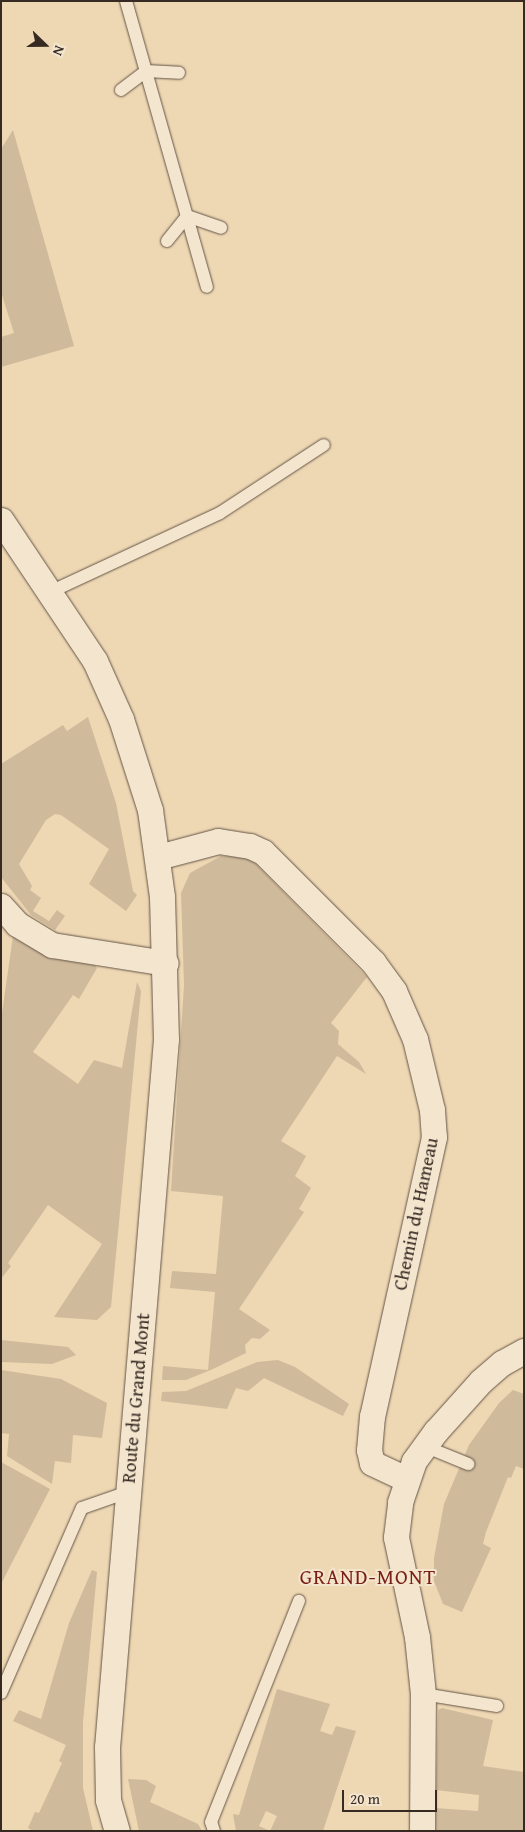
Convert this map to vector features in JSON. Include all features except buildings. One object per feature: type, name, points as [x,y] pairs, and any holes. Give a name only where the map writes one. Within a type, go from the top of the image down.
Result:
[{"type":"street","name":"Route du Grand Mont","points":[[1,520],[95,661],[121,719],[150,810],[158,857],[166,963],[166,1039],[106,1747],[108,1800],[117,1831]]},
{"type":"street","name":"Chemin du Hameau","points":[[158,857],[218,841],[250,846],[263,852],[372,962],[394,991],[416,1039],[432,1110],[434,1137],[372,1416],[369,1450],[372,1463],[406,1479]]},
{"type":"street","points":[[1,906],[17,924],[52,945],[166,963]]},
{"type":"street","points":[[422,1831],[423,1694],[417,1637],[396,1537],[406,1479],[424,1446],[461,1401],[502,1363],[524,1351]]},
{"type":"lane","points":[[126,1],[207,287]]},
{"type":"lane","points":[[121,90],[146,71],[179,74]]},
{"type":"lane","points":[[187,216],[221,228]]},
{"type":"lane","points":[[167,241],[187,216]]},
{"type":"lane","points":[[50,592],[220,513],[324,444]]},
{"type":"lane","points":[[424,1446],[468,1464]]},
{"type":"lane","points":[[1,1693],[82,1508],[128,1492]]},
{"type":"lane","points":[[214,1831],[211,1822],[298,1601]]},
{"type":"lane","points":[[423,1694],[497,1706]]},
{"type":"shaded area","points":[[13,130],[74,346],[1,367],[1,337],[14,333],[1,292],[1,149]]},
{"type":"shaded area","points":[[88,717],[116,803],[133,891],[137,895],[126,911],[89,884],[109,849],[61,815],[55,814],[46,820],[19,864],[32,886],[30,890],[41,898],[33,911],[49,921],[57,910],[65,916],[55,930],[31,915],[1,877],[1,764],[63,725],[67,731]]},
{"type":"shaded area","points":[[221,856],[249,857],[367,977],[331,1023],[339,1031],[338,1044],[359,1062],[366,1074],[337,1056],[281,1141],[306,1156],[295,1176],[311,1188],[299,1209],[304,1212],[239,1309],[270,1330],[260,1339],[252,1338],[245,1345],[246,1353],[213,1369],[186,1380],[162,1380],[163,1366],[208,1370],[215,1292],[170,1288],[172,1271],[216,1274],[223,1196],[171,1191],[184,985],[181,893],[190,873]]},
{"type":"shaded area","points":[[13,936],[41,951],[95,965],[97,968],[79,999],[73,995],[33,1052],[78,1084],[94,1060],[122,1068],[137,982],[141,991],[111,1307],[97,1320],[54,1317],[102,1244],[48,1205],[8,1263],[11,1266],[1,1279],[1,1020]]},
{"type":"shaded area","points":[[1,1340],[68,1347],[76,1355],[52,1364],[1,1362]]},
{"type":"shaded area","points":[[278,1360],[295,1367],[349,1404],[343,1416],[264,1378],[248,1391],[236,1388],[227,1409],[161,1401],[162,1392],[186,1391],[257,1362]]},
{"type":"shaded area","points":[[1,1370],[61,1379],[107,1403],[102,1438],[73,1435],[71,1463],[55,1461],[52,1484],[7,1456],[9,1434],[1,1433]]},
{"type":"shaded area","points":[[513,1390],[524,1394],[524,1469],[516,1466],[511,1478],[508,1477],[483,1544],[491,1548],[462,1612],[443,1604],[434,1581],[434,1558],[444,1504],[469,1445],[499,1403]]},
{"type":"shaded area","points":[[1,1462],[50,1489],[1,1584]]},
{"type":"shaded area","points":[[92,1570],[97,1572],[83,1722],[83,1788],[93,1831],[33,1831],[28,1828],[35,1812],[39,1813],[62,1763],[59,1761],[66,1745],[13,1721],[19,1710],[41,1719],[69,1623]]},
{"type":"shaded area","points":[[277,1689],[330,1704],[320,1731],[332,1735],[336,1726],[356,1731],[323,1831],[270,1831],[236,1831],[233,1814],[239,1815]],"holes":[[[266,1811],[277,1816],[270,1831],[259,1826]]]},
{"type":"shaded area","points":[[442,1708],[493,1720],[483,1766],[524,1772],[524,1831],[436,1831],[435,1808],[478,1811],[479,1795],[436,1790],[438,1710]]},
{"type":"shaded area","points":[[128,1779],[146,1780],[156,1786],[150,1802],[198,1824],[202,1831],[139,1831]]},
{"type":"district","name":"GRAND-MONT","points":[[368,1577]]}]
